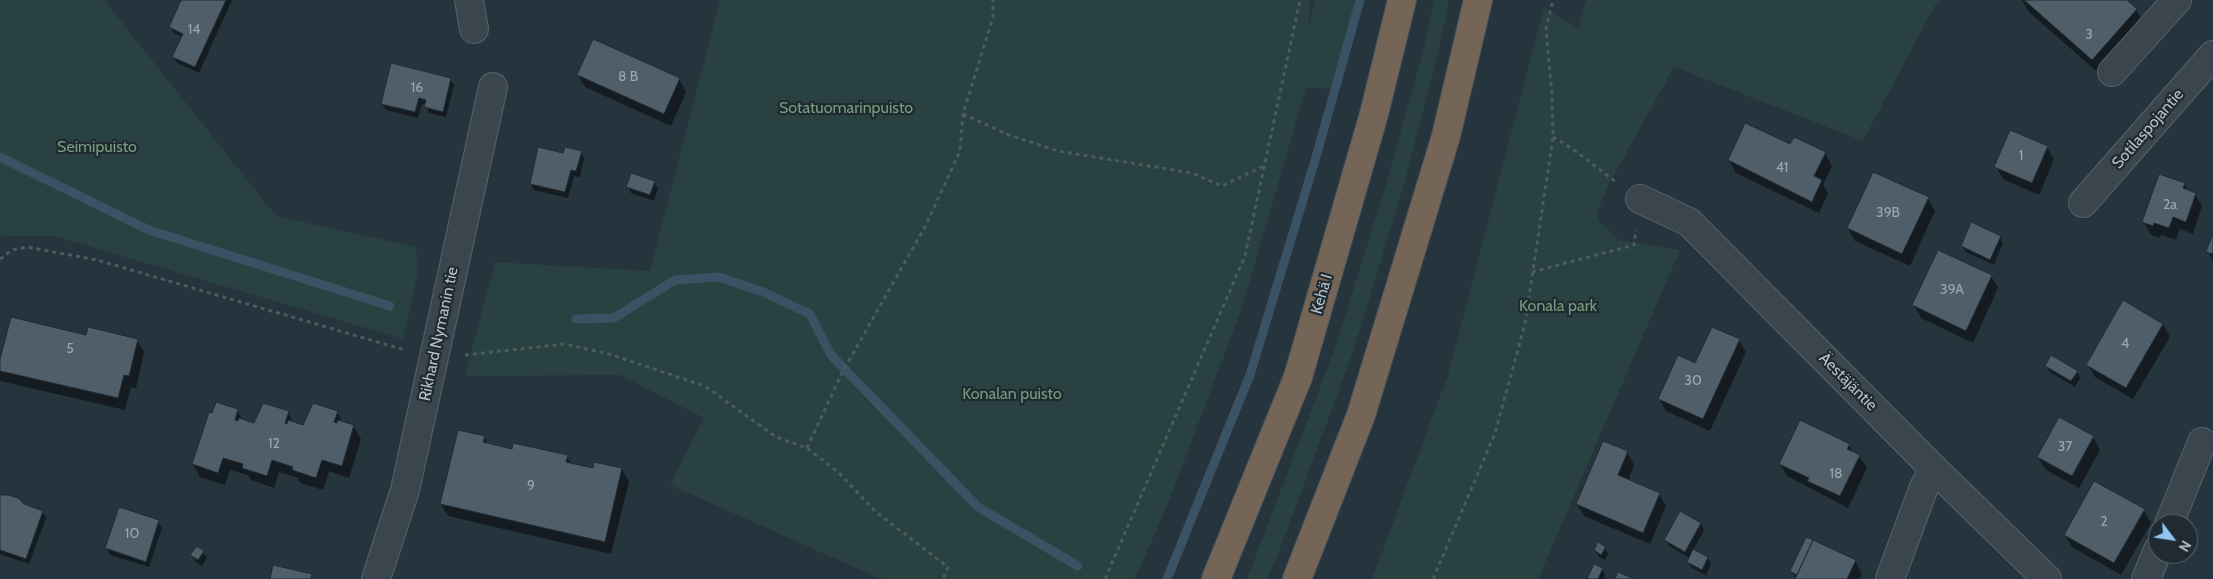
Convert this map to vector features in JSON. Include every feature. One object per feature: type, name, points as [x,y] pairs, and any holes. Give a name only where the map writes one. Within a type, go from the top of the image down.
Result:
[{"type":"highway","name":"Kehä I","points":[[1216,579],[1298,377],[1374,114],[1402,0]]},
{"type":"highway","points":[[1297,579],[1361,415],[1446,136],[1478,0]]},
{"type":"street","points":[[469,0],[474,30]]},
{"type":"street","points":[[2112,72],[2177,0]]},
{"type":"street","name":"Sotilaspojantie","points":[[2083,203],[2213,55]]},
{"type":"street","name":"Rikhard Nymanin tie","points":[[376,579],[405,490],[493,87]]},
{"type":"street","name":"Äestäjäntie","points":[[1640,199],[1690,222],[1934,469],[2047,579]]},
{"type":"street","points":[[2173,514],[2202,442]]},
{"type":"street","points":[[1890,579],[1924,487],[1934,469]]},
{"type":"street","points":[[2146,579],[2152,564]]},
{"type":"path","points":[[807,448],[842,373],[926,225],[960,151],[963,114],[992,17],[993,0]]},
{"type":"path","points":[[1105,579],[1245,256],[1300,0]]},
{"type":"path","points":[[1433,579],[1496,433],[1525,324],[1553,137],[1552,95],[1546,29],[1553,0]]},
{"type":"path","points":[[963,114],[1010,135],[1058,151],[1192,173],[1222,186],[1264,166]]},
{"type":"path","points":[[1553,137],[1574,150],[1640,199]]},
{"type":"path","points":[[1532,272],[1634,245]]},
{"type":"path","points":[[0,259],[12,250],[27,247],[97,260],[433,358],[565,344],[609,354],[705,386],[776,437],[807,448],[839,473],[876,512],[948,567],[943,579]]},
{"type":"green space","name":"Seimipuisto","points":[[0,0],[104,0],[276,216],[416,247],[418,273],[403,339],[54,236],[3,236],[0,239]]},
{"type":"green space","name":"Konalan puisto","points":[[720,0],[1310,0],[1309,27],[1315,0],[1356,0],[1336,89],[1306,88],[1242,308],[1169,501],[1135,579],[881,579],[670,485],[704,418],[620,375],[465,376],[495,262],[650,271]]},
{"type":"green space","points":[[1434,0],[1449,0],[1439,50],[1403,188],[1353,352],[1280,549],[1267,579],[1247,579],[1335,348],[1385,188],[1423,52]]},
{"type":"green space","name":"Konala park","points":[[1586,0],[1940,0],[1934,7],[1863,141],[1674,67],[1609,184],[1597,212],[1599,221],[1619,240],[1680,250],[1538,579],[1372,579],[1448,375],[1544,7],[1578,28]]},
{"type":"building","points":[[181,0],[226,0],[195,67],[172,57],[183,34],[169,27]]},
{"type":"building","points":[[2024,0],[2127,0],[2137,9],[2092,60]]},
{"type":"building","points":[[593,39],[680,78],[664,114],[577,75]]},
{"type":"building","points":[[391,63],[451,78],[443,112],[424,107],[426,100],[419,98],[415,112],[381,104]]},
{"type":"building","points":[[1745,123],[1790,144],[1794,137],[1826,152],[1814,176],[1822,180],[1812,202],[1728,160]]},
{"type":"building","points":[[2010,130],[2048,146],[2032,183],[1994,167]]},
{"type":"building","points":[[538,147],[563,153],[565,147],[582,151],[576,171],[571,170],[565,192],[530,184]]},
{"type":"building","points":[[1873,172],[1929,197],[1902,254],[1847,228]]},
{"type":"building","points":[[631,173],[655,181],[650,195],[626,187]]},
{"type":"building","points":[[2159,174],[2185,183],[2183,188],[2196,193],[2186,222],[2173,217],[2169,228],[2154,223],[2153,226],[2142,222]]},
{"type":"building","points":[[1971,222],[2001,236],[1990,260],[1961,246]]},
{"type":"building","points":[[2213,233],[2213,254],[2206,252]]},
{"type":"building","points":[[1938,250],[1992,275],[1966,331],[1912,305]]},
{"type":"building","points":[[2123,300],[2163,324],[2126,388],[2086,365]]},
{"type":"building","points":[[11,317],[86,335],[88,327],[138,339],[129,376],[124,375],[118,398],[0,371],[0,359]]},
{"type":"building","points":[[1712,327],[1740,339],[1703,419],[1658,399],[1678,355],[1695,363]]},
{"type":"building","points":[[2051,355],[2078,371],[2071,381],[2045,366]]},
{"type":"building","points":[[216,402],[238,409],[235,420],[238,421],[239,418],[254,423],[263,403],[289,411],[285,423],[287,424],[288,420],[303,425],[313,403],[338,411],[334,422],[337,423],[338,420],[354,425],[342,466],[322,460],[316,478],[292,470],[293,467],[272,460],[267,476],[242,468],[243,464],[223,458],[218,473],[192,464],[209,412],[212,413]]},
{"type":"building","points":[[2059,417],[2094,436],[2072,476],[2037,457]]},
{"type":"building","points":[[1800,420],[1850,444],[1847,449],[1860,455],[1840,496],[1807,481],[1809,478],[1779,464]]},
{"type":"building","points":[[458,430],[485,436],[483,442],[512,449],[513,443],[568,455],[566,462],[593,468],[594,462],[622,468],[605,542],[440,504]]},
{"type":"building","points":[[1603,441],[1628,451],[1618,475],[1660,493],[1643,533],[1576,504]]},
{"type":"building","points":[[2094,481],[2145,509],[2114,563],[2064,535]]},
{"type":"building","points":[[0,495],[18,498],[24,504],[43,511],[26,559],[0,550]]},
{"type":"building","points":[[119,507],[159,520],[146,562],[105,548]]},
{"type":"building","points":[[1680,511],[1701,523],[1685,552],[1664,540]]},
{"type":"building","points":[[1806,537],[1813,540],[1797,575],[1790,571]]},
{"type":"building","points":[[1813,540],[1856,560],[1847,579],[1795,579]]},
{"type":"building","points":[[1598,542],[1606,547],[1601,555],[1594,550]]},
{"type":"building","points":[[197,546],[204,551],[198,560],[190,555]]},
{"type":"building","points":[[1693,549],[1708,557],[1702,570],[1687,562]]},
{"type":"building","points":[[1594,564],[1603,568],[1598,579],[1587,579]]},
{"type":"building","points":[[273,565],[312,574],[311,579],[270,579]]},
{"type":"building","points":[[1618,572],[1634,579],[1615,579]]},
{"type":"waterway","points":[[1167,579],[1250,375],[1316,157],[1360,0]]},
{"type":"waterway","points":[[0,157],[149,230],[390,306]]},
{"type":"waterway","points":[[576,319],[614,318],[675,280],[719,277],[763,292],[810,314],[831,355],[978,507],[1078,566]]},
{"type":"park label","name":"Sotatuomarinpuisto","points":[[846,108]]}]
